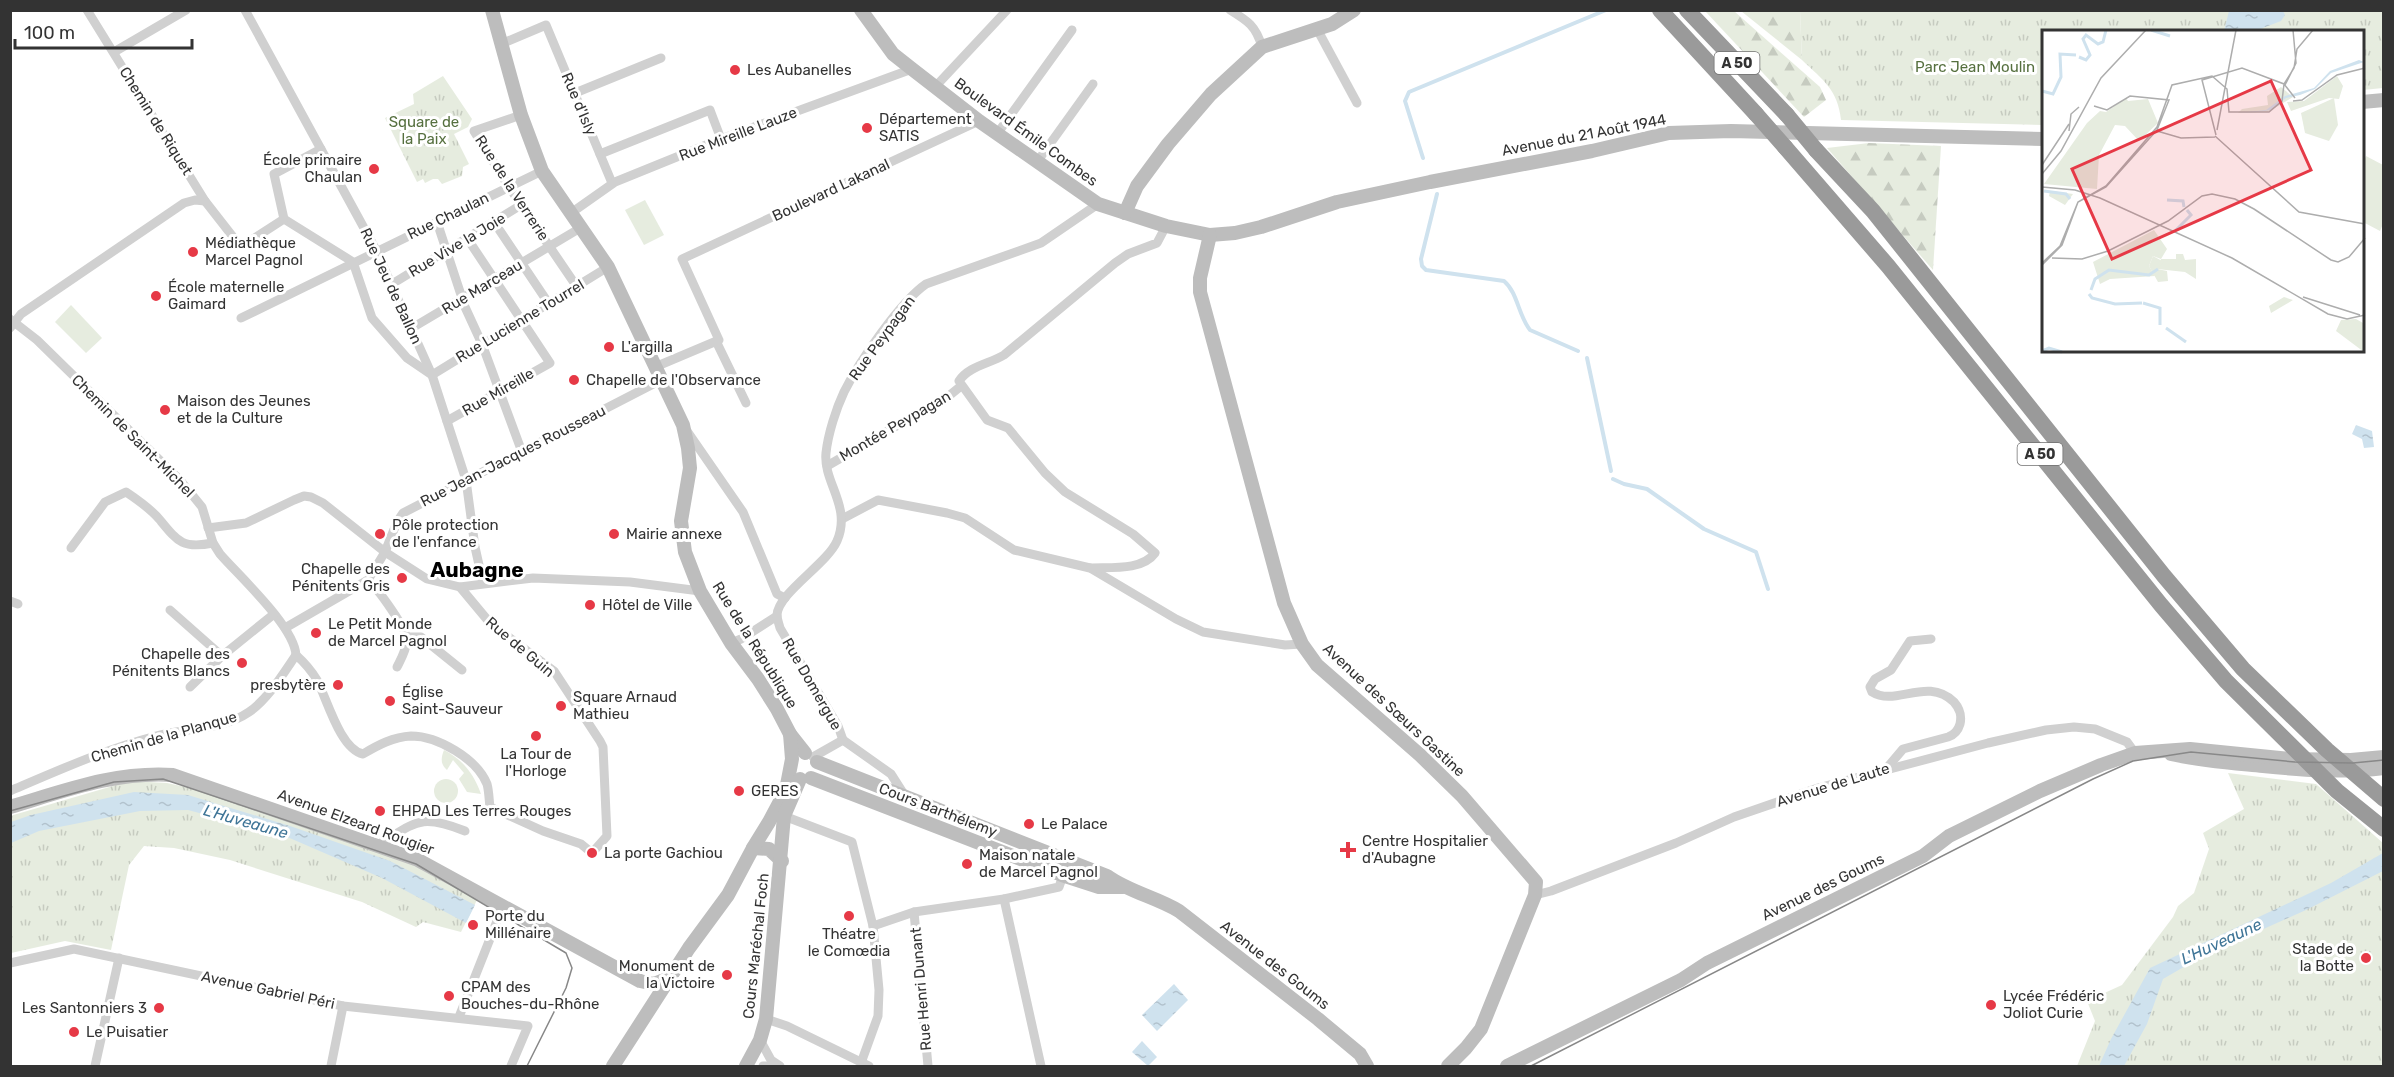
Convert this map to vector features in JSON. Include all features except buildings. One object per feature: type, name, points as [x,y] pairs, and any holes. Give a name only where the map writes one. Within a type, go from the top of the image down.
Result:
[{"type":"highway","name":"A 50","points":[[1660,10],[1756,114],[1888,266],[2161,605],[2226,681],[2298,762],[2384,829]]},
{"type":"highway","name":"A 50","points":[[1687,10],[1787,115],[1873,212],[2164,576],[2243,669],[2327,750],[2378,795]]},
{"type":"main road","name":"Rue de la République","points":[[492,10],[521,114],[542,171],[608,267],[683,425],[690,468],[681,521],[685,552],[700,591],[731,643],[758,678],[777,709],[804,765]]},
{"type":"main road","name":"Boulevard Émile Combes","points":[[861,10],[893,54],[979,121],[1037,162],[1098,204],[1167,226]]},
{"type":"main road","points":[[1125,213],[1137,186],[1168,144],[1211,94],[1262,47],[1332,24],[1354,10]]},
{"type":"main road","points":[[2364,102],[2384,100]]},
{"type":"main road","name":"Avenue du 21 Août 1944","points":[[1167,226],[1210,235],[1235,233],[1261,227],[1337,202],[1592,151],[1669,133],[1731,131],[2042,139]]},
{"type":"main road","name":"Avenue des Sœurs Gastine","points":[[1210,235],[1200,278],[1200,292],[1284,603],[1302,644],[1322,670],[1420,755],[1462,796],[1528,871],[1536,882],[1535,895]]},
{"type":"main road","name":"Avenue des Goums","points":[[1507,1066],[1681,980],[1707,963],[1923,856],[1950,836],[2040,791],[2135,753],[2157,751],[2190,758],[2384,768]]},
{"type":"main road","name":"Avenue des Goums","points":[[2355,766],[2384,757]]},
{"type":"main road","points":[[804,765],[906,797],[1107,876],[1123,887]]},
{"type":"main road","name":"Cours Maréchal Foch","points":[[747,1066],[760,1040],[766,1019],[782,861],[784,816],[804,765]]},
{"type":"main road","name":"Cours Maréchal Foch","points":[[613,1066],[669,978],[728,895],[786,789],[804,765]]},
{"type":"main road","name":"Cours Barthélemy","points":[[804,765],[1062,875],[1099,887],[1123,887]]},
{"type":"main road","name":"Avenue Elzeard Rougier","points":[[10,807],[115,777],[135,774],[173,775],[418,860],[640,981],[654,984],[669,978]]},
{"type":"main road","name":"Cours Maréchal Foch","points":[[753,848],[769,849],[782,861]]},
{"type":"main road","name":"Avenue des Goums","points":[[1123,887],[1156,898],[1179,911],[1360,1053],[1367,1066]]},
{"type":"main road","points":[[1448,1066],[1481,1029],[1535,895]]},
{"type":"street","name":"Chemin de Riquet","points":[[87,10],[205,201],[242,245],[284,219]]},
{"type":"street","points":[[114,52],[186,10]]},
{"type":"street","name":"Rue Jeu de Ballon","points":[[244,10],[376,250],[432,375],[466,480],[477,562],[483,583]]},
{"type":"street","points":[[935,87],[1007,10]]},
{"type":"street","points":[[1230,10],[1247,20],[1257,31],[1262,47]]},
{"type":"street","name":"Rue d'Isly","points":[[501,44],[546,25],[612,183]]},
{"type":"street","points":[[1317,29],[1357,103]]},
{"type":"street","points":[[998,134],[1072,30]]},
{"type":"street","points":[[575,93],[661,58]]},
{"type":"street","name":"Rue Mireille Lauze","points":[[572,213],[612,183],[721,139],[912,69]]},
{"type":"street","points":[[1037,162],[1093,84]]},
{"type":"street","points":[[600,154],[710,111],[721,139]]},
{"type":"street","name":"Rue de la Verrerie","points":[[521,114],[474,131],[577,287]]},
{"type":"street","name":"Boulevard Lakanal","points":[[716,341],[719,340],[682,259],[979,121]]},
{"type":"street","points":[[321,149],[274,174],[284,219],[353,262],[372,318],[407,358],[432,375]]},
{"type":"street","name":"Rue Chaulan","points":[[241,318],[376,250],[542,171]]},
{"type":"street","points":[[12,323],[21,314],[184,203],[195,200],[205,201]]},
{"type":"street","name":"Rue Peypagan","points":[[842,519],[838,496],[827,466],[826,453],[844,392],[873,346],[914,292],[926,284],[1041,243],[1098,204]]},
{"type":"street","name":"Rue Vive la Joie","points":[[392,284],[522,205]]},
{"type":"street","points":[[437,222],[465,307],[482,344],[522,452]]},
{"type":"street","points":[[494,222],[549,304]]},
{"type":"street","name":"Montée Peypagan","points":[[827,466],[950,395],[961,386],[959,381],[971,369],[988,364],[1004,355],[1115,263],[1128,254],[1157,243],[1167,226]]},
{"type":"street","name":"Rue Marceau","points":[[412,328],[582,227]]},
{"type":"street","points":[[467,238],[522,320]]},
{"type":"street","name":"Rue Lucienne Tourrel","points":[[432,375],[608,267]]},
{"type":"street","name":"Rue Mireille","points":[[447,421],[550,363],[522,320]]},
{"type":"street","name":"Chemin de Saint-Michel","points":[[12,323],[180,480],[202,507],[213,543],[285,628],[294,644],[296,655],[308,665],[318,681],[330,713],[350,748],[356,753],[363,754],[383,742],[410,736],[426,737],[441,742],[456,750],[480,774],[486,783],[490,807]]},
{"type":"street","points":[[655,367],[716,341],[746,403]]},
{"type":"street","name":"Rue Jean-Jacques Rousseau","points":[[368,580],[385,552],[403,513],[661,380]]},
{"type":"street","points":[[731,643],[777,616],[785,598],[837,542],[842,519],[878,500],[964,518],[1014,550],[1090,568],[1138,565],[1155,553],[1133,534],[1065,492],[1008,428],[987,420],[961,386]]},
{"type":"street","points":[[683,425],[743,512],[777,594],[785,598]]},
{"type":"street","points":[[71,548],[105,502],[126,492],[159,519],[177,540],[184,544],[198,546],[213,543]]},
{"type":"street","points":[[208,528],[246,523],[304,496],[323,503],[385,552],[427,579],[460,587],[532,578],[630,582],[700,591]]},
{"type":"street","points":[[1090,568],[1176,619],[1203,632],[1285,645],[1302,644]]},
{"type":"street","points":[[285,628],[368,580],[379,590],[407,637],[405,651],[397,667]]},
{"type":"street","name":"Rue de Guin","points":[[460,587],[490,623],[554,671],[577,709],[594,731],[603,747],[607,836],[592,853],[581,844],[543,831],[490,807]]},
{"type":"street","points":[[170,610],[222,656]]},
{"type":"street","points":[[190,687],[222,656],[274,614]]},
{"type":"street","name":"Rue Domergue","points":[[777,616],[780,628],[838,726],[843,740]]},
{"type":"street","points":[[407,637],[421,637],[462,670]]},
{"type":"street","points":[[1885,769],[1903,749],[1954,735],[1959,729],[1961,712],[1957,705],[1943,695],[1918,690],[1885,696],[1872,692],[1870,687],[1875,679],[1891,670],[1910,641],[1931,639]]},
{"type":"street","name":"Chemin de la Planque","points":[[10,791],[91,756],[158,735],[222,724],[249,712],[296,655]]},
{"type":"street","name":"Avenue de Laute","points":[[1535,895],[1676,843],[1734,817],[1818,788],[1988,743],[2046,730],[2074,727],[2094,729],[2127,742],[2135,753]]},
{"type":"street","points":[[804,765],[843,740],[891,774],[906,797]]},
{"type":"street","points":[[766,1019],[787,1026],[865,1065],[879,1005],[873,926],[852,842],[784,816]]},
{"type":"street","points":[[376,846],[424,820],[442,822],[465,831]]},
{"type":"street","points":[[873,926],[914,912],[1004,899],[1059,887],[1068,861]]},
{"type":"street","points":[[1004,899],[1041,1066]]},
{"type":"street","points":[[459,1017],[503,906]]},
{"type":"street","name":"Rue Henri Dunant","points":[[914,912],[928,1066]]},
{"type":"street","name":"Avenue Gabriel Péri","points":[[10,963],[74,949],[343,1006],[528,1026],[511,1066]]},
{"type":"street","points":[[95,1066],[119,958]]},
{"type":"street","points":[[331,1066],[343,1006]]},
{"type":"street","points":[[760,1040],[771,1060],[779,1066]]},
{"type":"street","points":[[763,1066],[779,1066]]},
{"type":"green space","points":[[1705,11],[1734,11],[1820,87],[1826,100],[1804,117]]},
{"type":"green space","points":[[1741,11],[1800,11],[1802,60]]},
{"type":"green space","name":"Parc Jean Moulin","points":[[1800,11],[2383,11],[2383,88],[2364,90],[2364,30],[2042,30],[2042,125],[1841,120],[1833,93],[1802,60]]},
{"type":"green space","name":"Square de la Paix","points":[[443,76],[472,119],[468,127],[454,134],[469,164],[463,167],[462,176],[442,184],[438,179],[425,183],[423,179],[417,182],[385,118],[414,104],[413,94]]},
{"type":"green space","points":[[1869,143],[1941,146],[1933,270],[1827,148]]},
{"type":"green space","points":[[2366,156],[2383,165],[2383,224],[2380,231],[2364,223],[2364,161]]},
{"type":"green space","points":[[645,200],[664,235],[644,245],[625,210]]},
{"type":"green space","points":[[71,305],[102,338],[86,353],[55,322]]},
{"type":"green space","points":[[444,750],[467,768],[481,794],[467,792],[459,779],[464,773],[453,760],[447,770],[445,768],[442,761]]},
{"type":"green space","points":[[2228,773],[2316,784],[2383,843],[2383,1066],[2077,1066],[2095,1021],[2087,1001],[2122,985],[2173,917],[2178,906],[2194,893],[2209,849],[2203,833],[2244,809]]},
{"type":"green space","points":[[446,779],[455,782],[458,791],[455,800],[446,803],[437,800],[434,791],[437,782]]},
{"type":"green space","points":[[130,781],[167,783],[209,792],[416,866],[477,900],[461,932],[423,922],[416,927],[362,902],[230,860],[174,848],[144,846],[129,865],[111,950],[65,941],[11,953],[10,816]]},
{"type":"water","points":[[2229,11],[2283,11],[2285,15],[2281,21],[2258,30],[2224,30]]},
{"type":"water","points":[[2356,425],[2372,431],[2374,447],[2364,448],[2362,439],[2352,434]]},
{"type":"water","name":"L'Huveaune","points":[[134,792],[188,795],[290,826],[390,861],[475,905],[466,923],[382,878],[285,836],[188,810],[140,811],[39,831],[11,843],[11,822],[31,815]]},
{"type":"water","name":"L'Huveaune","points":[[2383,853],[2383,871],[2306,910],[2201,957],[2163,979],[2147,1024],[2124,1066],[2099,1066],[2111,1039],[2150,968],[2331,883]]},
{"type":"water","points":[[1174,984],[1188,1000],[1157,1031],[1142,1015]]},
{"type":"water","points":[[1142,1041],[1157,1057],[1148,1066],[1132,1052]]},
{"type":"waterway","points":[[1423,158],[1405,101],[1409,92],[1606,10]]},
{"type":"waterway","points":[[1437,194],[1421,259],[1422,266],[1426,270],[1504,281],[1509,286],[1530,330],[1578,351]]},
{"type":"waterway","points":[[1587,358],[1611,471]]},
{"type":"waterway","points":[[1613,479],[1647,489],[1704,529],[1756,552],[1768,589]]},
{"type":"tram line","points":[[1531,1066],[2093,779],[2133,761],[2191,752],[2295,762],[2353,763],[2384,760]]},
{"type":"tram line","points":[[10,811],[114,782],[163,779],[416,864],[566,953],[572,968],[566,988],[527,1066]]},
{"type":"place","name":"Les Aubanelles","points":[[735,70]]},
{"type":"place","name":"Département SATIS","points":[[867,128]]},
{"type":"place","name":"École primaire Chaulan","points":[[374,169]]},
{"type":"place","name":"Médiathèque Marcel Pagnol","points":[[193,252]]},
{"type":"place","name":"École maternelle Gaimard","points":[[156,296]]},
{"type":"place","name":"L'argilla","points":[[609,347]]},
{"type":"place","name":"Chapelle de l'Observance","points":[[574,380]]},
{"type":"place","name":"Maison des Jeunes et de la Culture","points":[[165,410]]},
{"type":"place","name":"Pôle protection de l'enfance","points":[[380,534]]},
{"type":"place","name":"Mairie annexe","points":[[614,534]]},
{"type":"place","name":"Chapelle des Pénitents Gris","points":[[402,578]]},
{"type":"place","name":"Hôtel de Ville","points":[[590,605]]},
{"type":"place","name":"Le Petit Monde de Marcel Pagnol","points":[[316,633]]},
{"type":"place","name":"Chapelle des Pénitents Blancs","points":[[242,663]]},
{"type":"place","name":"presbytère","points":[[338,685]]},
{"type":"place","name":"Église Saint-Sauveur","points":[[390,701]]},
{"type":"place","name":"Square Arnaud Mathieu","points":[[561,706]]},
{"type":"place","name":"La Tour de l'Horloge","points":[[536,736]]},
{"type":"place","name":"GERES","points":[[739,791]]},
{"type":"place","name":"EHPAD Les Terres Rouges","points":[[380,811]]},
{"type":"place","name":"Le Palace","points":[[1029,824]]},
{"type":"place","name":"Centre Hospitalier d'Aubagne","points":[[1348,850]]},
{"type":"place","name":"La porte Gachiou","points":[[592,853]]},
{"type":"place","name":"Maison natale de Marcel Pagnol","points":[[967,864]]},
{"type":"place","name":"Théatre le Comœdia","points":[[849,916]]},
{"type":"place","name":"Porte du Millénaire","points":[[473,925]]},
{"type":"place","name":"Stade de la Botte","points":[[2366,958]]},
{"type":"place","name":"Monument de la Victoire","points":[[727,975]]},
{"type":"place","name":"CPAM des Bouches-du-Rhône","points":[[449,996]]},
{"type":"place","name":"Lycée Frédéric Joliot Curie","points":[[1991,1005]]},
{"type":"place","name":"Les Santonniers 3","points":[[159,1008]]},
{"type":"place","name":"Le Puisatier","points":[[74,1032]]},
{"type":"district","name":"Aubagne","points":[[477,570]]}]
